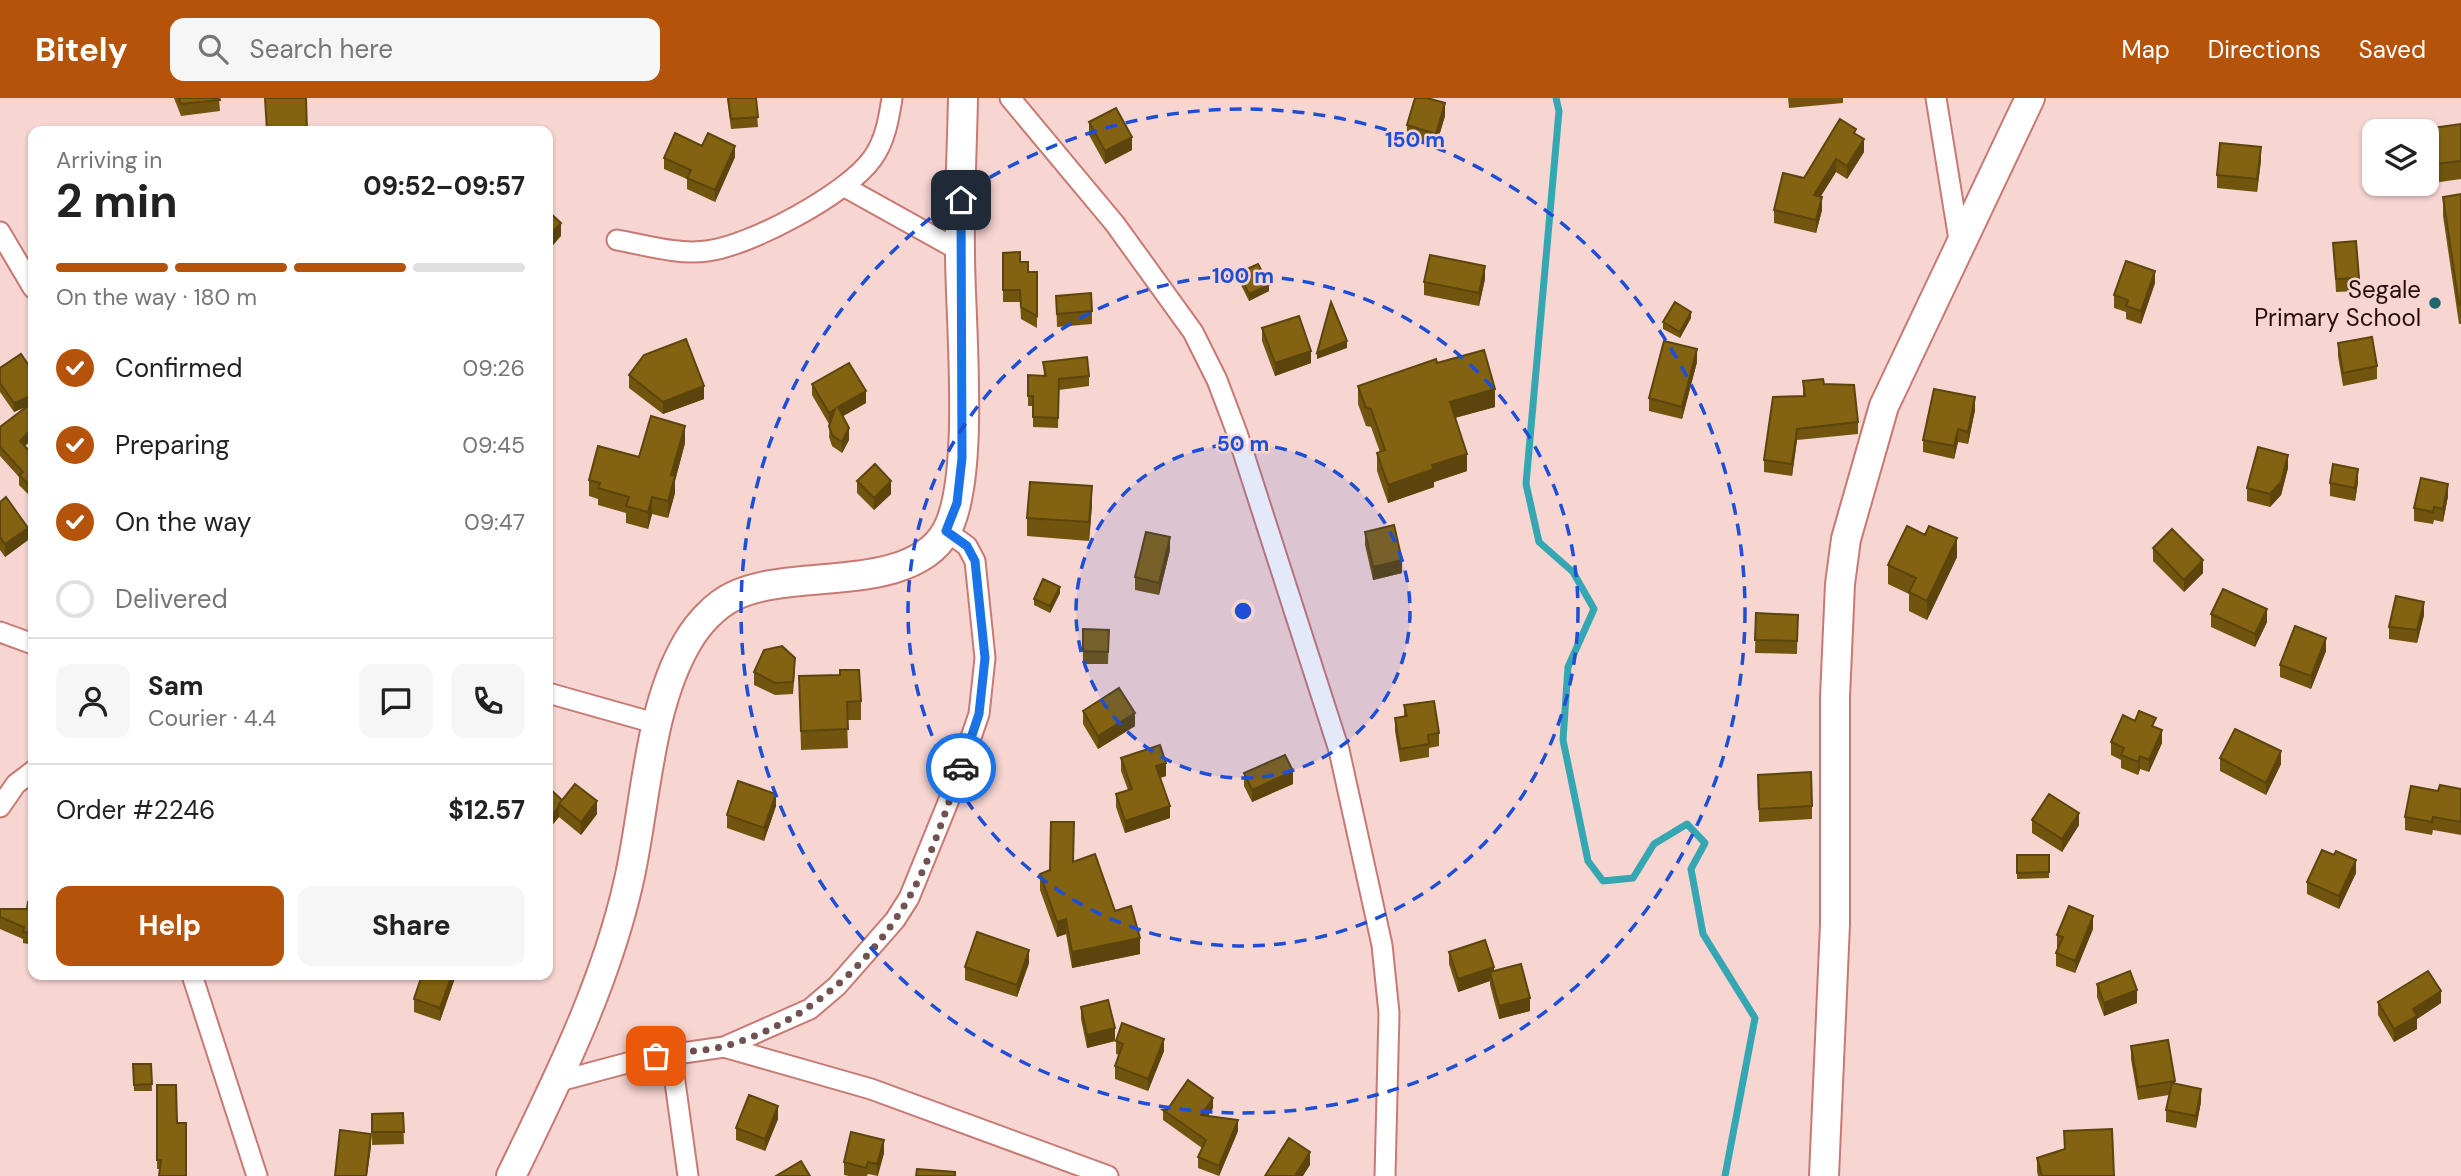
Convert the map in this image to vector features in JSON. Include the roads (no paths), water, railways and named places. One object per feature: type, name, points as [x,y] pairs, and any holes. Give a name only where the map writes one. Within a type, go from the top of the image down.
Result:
[{"type":"street","points":[[617,240],[671,249],[706,251],[758,234],[845,187],[873,158],[883,136],[892,98]]},
{"type":"street","points":[[511,1176],[556,1082],[617,926],[629,880],[658,724],[676,663],[699,624],[734,596],[765,586],[868,575],[895,568],[936,546],[946,531],[957,503],[962,458],[960,251],[963,98]]},
{"type":"street","points":[[1010,98],[1115,224],[1193,332],[1217,380],[1237,433],[1339,750],[1370,883],[1382,945],[1389,1013],[1385,1176]]},
{"type":"street","points":[[1936,98],[1960,247]]},
{"type":"street","points":[[1824,1176],[1835,924],[1835,697],[1842,560],[1884,406],[2030,98]]},
{"type":"street","points":[[845,187],[960,251]]},
{"type":"street","points":[[0,232],[28,280]]},
{"type":"street","points":[[556,1082],[671,1053],[724,1047],[810,1009],[851,970],[895,920],[909,898],[953,790],[979,714],[985,680],[975,561],[967,546],[946,531]]},
{"type":"street","points":[[0,632],[28,643]]},
{"type":"street","points":[[553,694],[658,724]]},
{"type":"street","points":[[0,807],[16,784],[28,775]]},
{"type":"street","points":[[194,980],[257,1176]]},
{"type":"street","points":[[724,1047],[871,1089],[1108,1176]]},
{"type":"street","points":[[671,1053],[688,1176]]},
{"type":"waterway","points":[[1556,98],[1559,111],[1526,484],[1539,542],[1573,572],[1594,609],[1568,667],[1563,740],[1588,861],[1603,881],[1633,878],[1654,844],[1687,824],[1705,843],[1691,869],[1703,934],[1755,1018],[1725,1176]]},
{"type":"place","name":"Segale Primary School","points":[[2435,303]]}]
